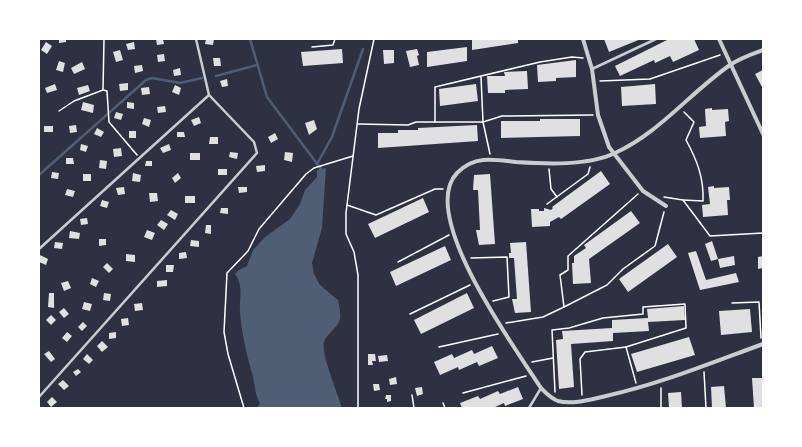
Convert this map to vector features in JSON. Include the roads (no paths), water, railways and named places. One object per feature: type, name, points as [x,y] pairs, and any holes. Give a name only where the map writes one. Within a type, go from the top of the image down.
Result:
[{"type":"street","points":[[583,39],[592,69],[598,115],[609,147],[643,190],[666,206]]},
{"type":"street","points":[[718,39],[763,134]]},
{"type":"street","points":[[762,344],[661,382],[638,388],[582,401],[569,402],[548,396],[525,364],[475,283],[452,234],[447,202],[452,178],[462,168],[483,160],[549,164],[584,162],[614,154],[638,140],[731,64],[763,50]]},
{"type":"lane","points":[[39,397],[257,153],[254,142],[209,95],[196,39]]},
{"type":"lane","points":[[592,69],[656,39]]},
{"type":"lane","points":[[39,248],[209,95]]},
{"type":"lane","points":[[529,408],[541,388]]},
{"type":"water","points":[[326,168],[322,228],[312,263],[314,274],[320,285],[338,300],[340,319],[325,339],[324,348],[327,364],[342,408],[257,408],[260,403],[256,394],[243,338],[240,313],[240,288],[235,274],[247,266],[253,250],[265,237],[290,219],[300,204],[305,190],[317,177],[317,170]]},
{"type":"waterway","points":[[250,39],[267,97],[321,169],[321,172]]},
{"type":"waterway","points":[[317,164],[332,137],[363,49]]},
{"type":"waterway","points":[[216,76],[257,65]]},
{"type":"waterway","points":[[39,175],[146,80],[152,78],[180,83],[202,78]]}]
